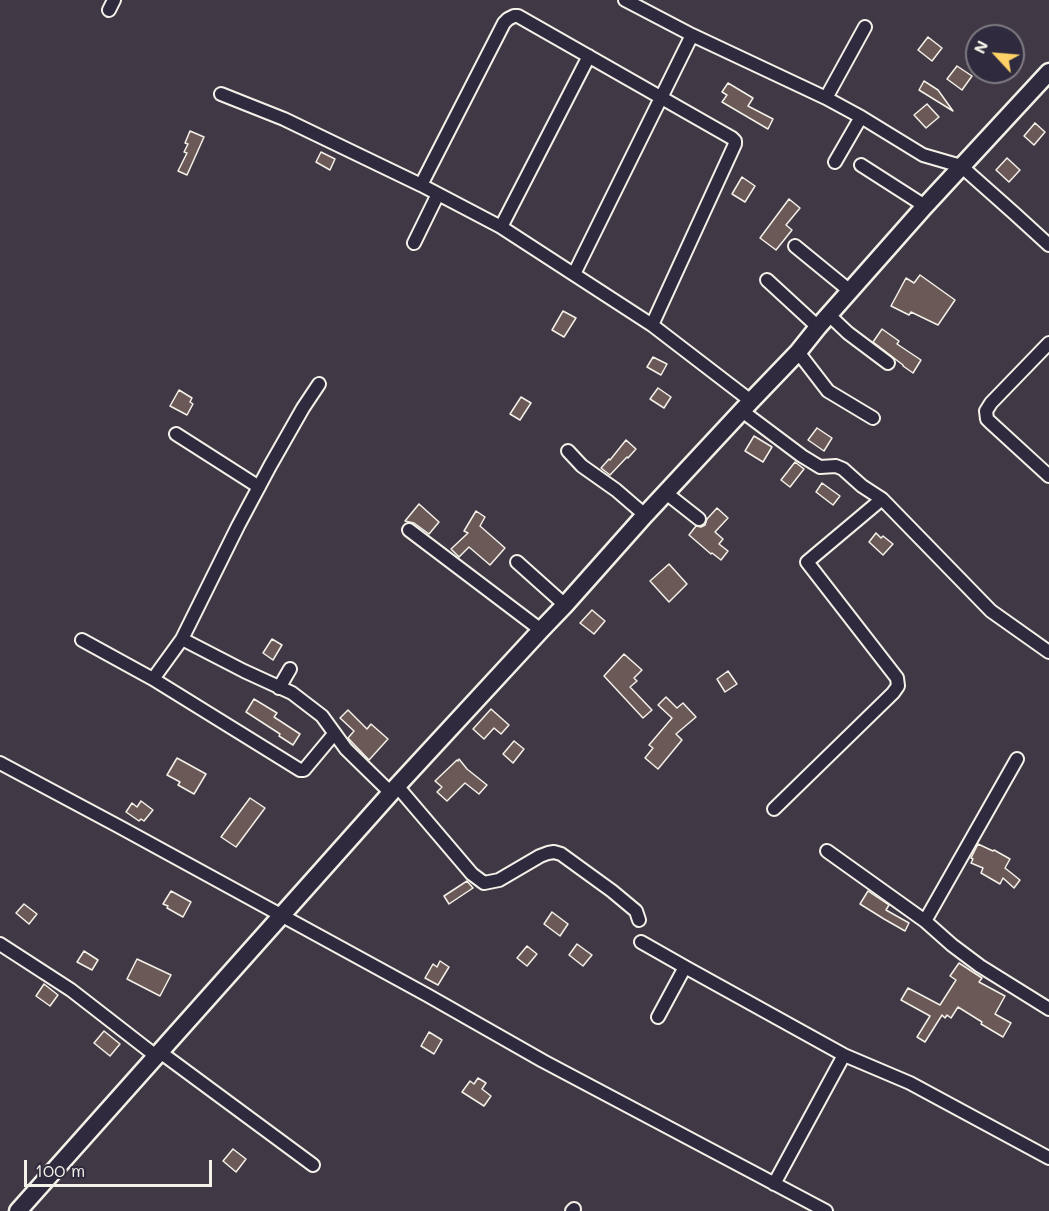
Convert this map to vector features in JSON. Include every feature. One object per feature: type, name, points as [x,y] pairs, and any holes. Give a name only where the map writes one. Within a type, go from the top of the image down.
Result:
[{"type":"street","points":[[625,0],[692,35],[826,98],[923,155],[961,166],[1049,245]]},
{"type":"street","points":[[421,184],[504,23],[511,16],[518,16],[732,138],[735,144],[652,325]]},
{"type":"street","points":[[826,98],[865,27]]},
{"type":"street","points":[[574,274],[692,35]]},
{"type":"street","points":[[501,227],[589,56]]},
{"type":"street","points":[[18,1211],[394,790],[645,515],[798,352],[925,206],[1049,72]]},
{"type":"street","points":[[221,94],[284,119],[421,184],[501,227],[652,325],[802,456],[820,467],[836,466],[843,469],[862,486],[882,499],[991,611],[1049,652]]},
{"type":"street","points":[[835,162],[861,117]]},
{"type":"street","points":[[861,165],[925,206]]},
{"type":"street","points":[[414,243],[438,194]]},
{"type":"street","points":[[795,246],[850,291]]},
{"type":"street","points":[[767,280],[823,321],[848,333],[888,363]]},
{"type":"street","points":[[1049,343],[986,411],[990,422],[1049,476]]},
{"type":"street","points":[[798,352],[828,391],[873,418]]},
{"type":"street","points":[[153,678],[182,639],[259,488],[303,408],[319,384]]},
{"type":"street","points":[[176,434],[259,488]]},
{"type":"street","points":[[568,451],[582,466],[616,490],[645,515]]},
{"type":"street","points":[[666,493],[699,519]]},
{"type":"street","points":[[774,809],[898,686],[897,678],[807,562],[882,499]]},
{"type":"street","points":[[409,530],[541,630]]},
{"type":"street","points":[[517,562],[565,605]]},
{"type":"street","points":[[182,639],[292,693],[322,716],[346,749],[394,790],[472,874],[484,883],[499,880],[540,856],[554,852],[561,854],[612,891],[636,911],[639,920]]},
{"type":"street","points":[[82,640],[153,678],[300,770],[304,771],[334,734]]},
{"type":"street","points":[[279,688],[290,669]]},
{"type":"street","points":[[925,921],[1017,759]]},
{"type":"street","points":[[0,764],[427,994],[543,1061],[826,1211]]},
{"type":"street","points":[[827,851],[925,921],[980,966],[1049,1009]]},
{"type":"street","points":[[641,942],[844,1055],[910,1083],[1049,1158]]},
{"type":"street","points":[[0,944],[71,990],[313,1165]]},
{"type":"street","points":[[658,1017],[685,968]]},
{"type":"street","points":[[774,1184],[844,1055]]},
{"type":"building","points":[[928,37],[942,48],[932,61],[918,50]]},
{"type":"building","points":[[957,66],[965,71],[966,84],[962,90],[947,79]]},
{"type":"building","points":[[924,81],[938,90],[953,111],[919,90]]},
{"type":"building","points":[[728,83],[753,98],[748,106],[773,119],[768,129],[722,102],[727,95],[722,92]]},
{"type":"building","points":[[927,104],[939,117],[926,128],[914,115]]},
{"type":"building","points":[[1035,123],[1045,132],[1034,145],[1024,136]]},
{"type":"building","points":[[190,131],[204,137],[187,175],[178,171],[187,153],[184,152],[188,144],[185,143]]},
{"type":"building","points":[[321,152],[335,159],[330,170],[316,162]]},
{"type":"building","points":[[1007,158],[1020,170],[1009,182],[996,170]]},
{"type":"building","points":[[742,177],[755,186],[745,202],[732,194]]},
{"type":"building","points":[[789,199],[800,208],[786,225],[792,230],[776,250],[760,238]]},
{"type":"building","points":[[920,275],[955,300],[938,325],[911,312],[909,315],[891,306],[906,278],[914,283]]},
{"type":"building","points":[[563,311],[576,318],[564,337],[552,330]]},
{"type":"building","points":[[882,329],[899,341],[897,344],[921,360],[913,373],[873,342]]},
{"type":"building","points":[[653,357],[667,364],[661,375],[647,367]]},
{"type":"building","points":[[658,388],[671,397],[664,408],[650,399]]},
{"type":"building","points":[[179,390],[192,398],[190,402],[193,404],[187,415],[170,406]]},
{"type":"building","points":[[521,397],[531,403],[520,420],[510,414]]},
{"type":"building","points":[[817,428],[832,438],[824,451],[808,440]]},
{"type":"building","points":[[754,436],[772,447],[763,462],[745,451]]},
{"type":"building","points":[[626,440],[636,449],[610,475],[601,468]]},
{"type":"building","points":[[795,462],[804,469],[790,487],[781,480]]},
{"type":"building","points":[[822,483],[840,496],[833,505],[816,492]]},
{"type":"building","points":[[419,504],[439,522],[429,534],[414,523],[405,521]]},
{"type":"building","points":[[717,508],[728,518],[715,532],[723,539],[719,544],[728,551],[721,560],[689,535],[696,526],[705,525],[707,519]]},
{"type":"building","points":[[476,511],[485,517],[480,526],[505,548],[490,565],[469,547],[459,557],[451,549],[468,533],[464,531]]},
{"type":"building","points":[[876,533],[893,544],[883,555],[869,542]]},
{"type":"building","points":[[669,564],[687,584],[669,602],[650,581]]},
{"type":"building","points":[[592,610],[605,621],[594,634],[580,623]]},
{"type":"building","points":[[272,639],[282,645],[273,660],[263,653]]},
{"type":"building","points":[[624,654],[642,670],[634,678],[637,681],[630,687],[652,710],[643,718],[604,676]]},
{"type":"building","points":[[728,671],[737,684],[725,692],[717,679]]},
{"type":"building","points":[[666,697],[677,708],[683,703],[696,717],[676,734],[682,740],[658,769],[645,758],[653,748],[649,745],[672,718],[658,705]]},
{"type":"building","points":[[254,699],[277,713],[274,717],[300,734],[293,745],[246,712]]},
{"type":"building","points":[[491,709],[509,725],[501,734],[494,728],[484,739],[473,729]]},
{"type":"building","points":[[348,710],[367,729],[371,724],[388,739],[369,760],[348,738],[354,731],[340,718]]},
{"type":"building","points":[[514,741],[524,749],[513,763],[503,754]]},
{"type":"building","points":[[177,758],[206,774],[194,794],[178,785],[180,782],[167,775]]},
{"type":"building","points":[[459,759],[467,769],[487,785],[479,794],[465,783],[447,801],[437,792],[442,787],[435,781]]},
{"type":"building","points":[[250,798],[265,808],[236,847],[221,837]]},
{"type":"building","points":[[141,801],[153,810],[144,821],[141,819],[139,821],[126,812],[132,803],[137,807]]},
{"type":"building","points":[[978,844],[1010,859],[1005,868],[1020,880],[1014,888],[1003,878],[1000,884],[981,873],[983,868],[971,863]]},
{"type":"building","points":[[467,881],[473,888],[449,904],[444,896]]},
{"type":"building","points":[[171,891],[191,902],[183,917],[163,904]]},
{"type":"building","points":[[868,891],[889,905],[886,910],[909,923],[905,931],[860,904]]},
{"type":"building","points":[[24,904],[37,914],[29,924],[16,913]]},
{"type":"building","points":[[552,912],[568,924],[560,936],[544,924]]},
{"type":"building","points":[[577,944],[592,955],[583,966],[569,955]]},
{"type":"building","points":[[527,946],[537,954],[527,966],[517,958]]},
{"type":"building","points":[[84,951],[98,960],[92,970],[77,962]]},
{"type":"building","points":[[137,959],[171,975],[160,996],[127,979]]},
{"type":"building","points":[[440,961],[449,967],[438,985],[425,978],[433,964],[437,967]]},
{"type":"building","points":[[959,963],[982,978],[979,982],[1005,996],[995,1014],[1011,1023],[1003,1037],[958,1007],[951,1018],[947,1015],[945,1018],[942,1015],[925,1042],[917,1037],[930,1016],[901,1000],[908,988],[940,1005],[956,980],[950,976]]},
{"type":"building","points":[[44,984],[58,995],[50,1006],[36,996]]},
{"type":"building","points":[[104,1031],[120,1044],[110,1056],[94,1043]]},
{"type":"building","points":[[429,1032],[442,1040],[434,1054],[421,1046]]},
{"type":"building","points":[[478,1078],[486,1083],[482,1089],[491,1096],[484,1106],[462,1092],[470,1081],[474,1084]]},
{"type":"building","points":[[233,1149],[246,1159],[236,1172],[223,1161]]}]
